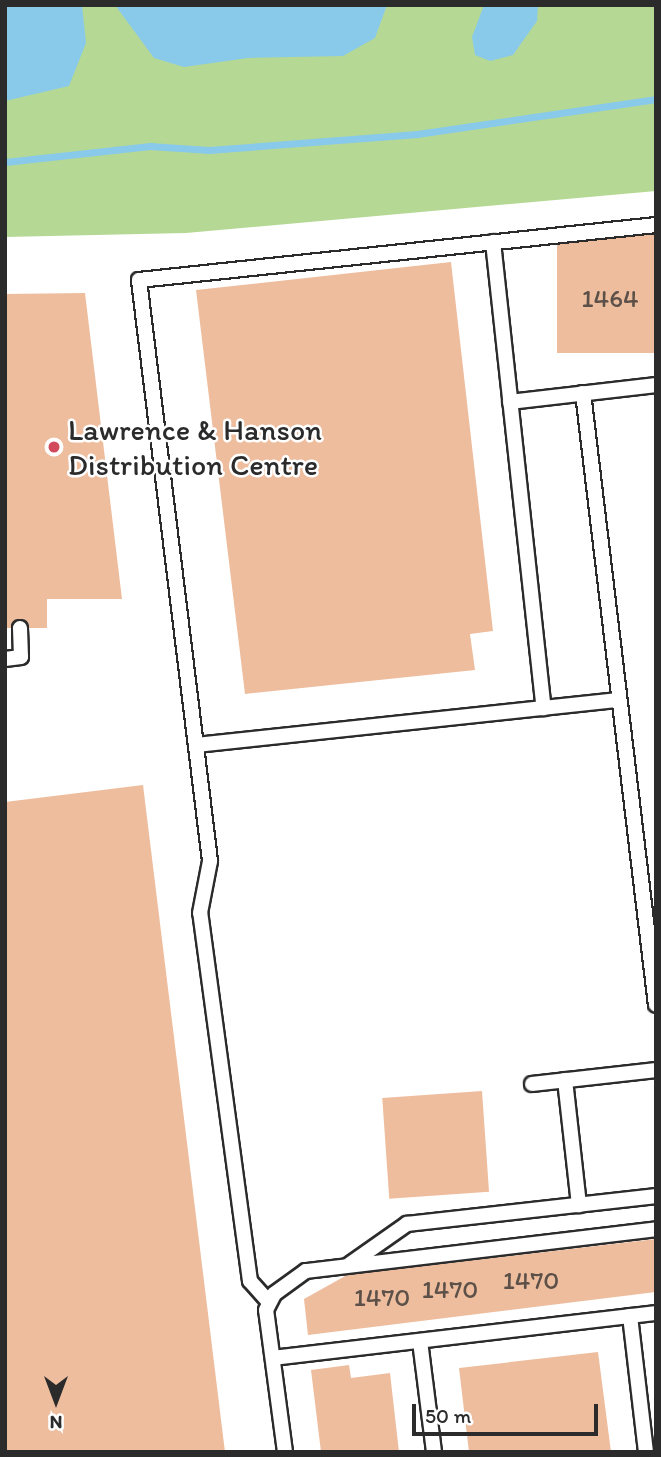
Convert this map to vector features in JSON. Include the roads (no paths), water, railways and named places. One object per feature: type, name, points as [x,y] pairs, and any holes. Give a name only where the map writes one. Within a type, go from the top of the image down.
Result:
[{"type":"lane","points":[[285,1452],[268,1301],[250,1281],[204,940],[201,913],[210,861],[138,280],[656,225]]},
{"type":"lane","points":[[493,242],[544,708]]},
{"type":"lane","points":[[510,402],[656,385]]},
{"type":"lane","points":[[583,393],[656,1005]]},
{"type":"lane","points":[[5,659],[21,657],[20,628]]},
{"type":"lane","points":[[196,745],[619,700]]},
{"type":"lane","points":[[532,1084],[656,1070]]},
{"type":"lane","points":[[565,1080],[579,1205]]},
{"type":"lane","points":[[350,1264],[407,1224],[656,1196]]},
{"type":"lane","points":[[268,1301],[306,1271],[656,1229]]},
{"type":"lane","points":[[273,1358],[656,1313]]},
{"type":"lane","points":[[630,1316],[646,1452]]},
{"type":"lane","points":[[420,1341],[433,1452]]},
{"type":"water","points":[[5,5],[82,5],[86,43],[69,86],[5,101]]},
{"type":"water","points":[[115,5],[387,5],[375,38],[343,56],[248,58],[184,67],[154,58]]},
{"type":"water","points":[[484,5],[538,5],[537,21],[513,55],[490,61],[475,55],[472,37]]},
{"type":"waterway","points":[[5,162],[150,146],[209,150],[417,134],[656,99]]},
{"type":"place","name":"Lawrence & Hanson Distribution Centre","points":[[54,447]]}]
